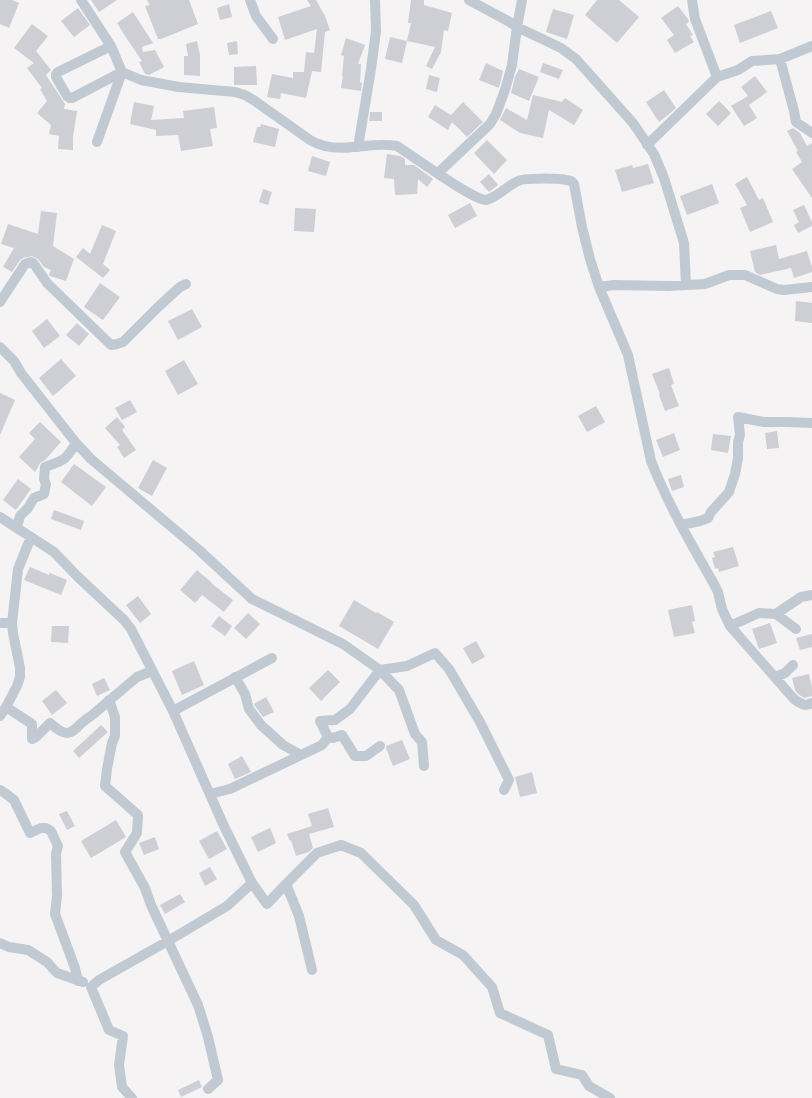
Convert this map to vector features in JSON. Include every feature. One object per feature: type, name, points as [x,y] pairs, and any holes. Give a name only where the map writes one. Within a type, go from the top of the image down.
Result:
[{"type":"street","points":[[81,0],[111,46],[122,72],[97,142]]},
{"type":"street","points":[[250,0],[256,16],[273,39]]},
{"type":"street","points":[[358,147],[375,39],[376,0]]},
{"type":"street","points":[[469,0],[517,27],[561,48],[576,59],[633,123],[654,154],[664,178],[684,243],[686,285]]},
{"type":"street","points":[[438,173],[490,124],[496,114],[512,65],[522,0]]},
{"type":"street","points":[[692,0],[695,19],[717,77]]},
{"type":"street","points":[[111,46],[58,72],[56,77],[68,96],[72,98],[122,72]]},
{"type":"street","points":[[647,145],[717,77],[738,70],[752,61],[780,59],[812,46]]},
{"type":"street","points":[[780,59],[796,122],[812,134]]},
{"type":"street","points":[[122,72],[141,80],[179,87],[235,92],[245,95],[318,144],[350,148],[387,144],[397,146],[483,200],[487,200],[518,181],[530,179],[566,179],[571,181],[574,184],[590,259],[628,355],[651,461],[655,473],[680,525],[718,592],[722,609],[730,626],[794,699],[801,704],[812,704]]},
{"type":"street","points":[[0,302],[25,264],[31,262],[47,283],[111,345],[123,342],[157,308],[180,287],[186,284]]},
{"type":"street","points":[[600,287],[614,285],[661,286],[705,284],[737,275],[744,275],[777,290],[812,286]]},
{"type":"street","points":[[0,347],[14,361],[21,373],[76,444],[91,459],[199,550],[252,599],[343,644],[380,670],[399,690],[415,734],[422,742],[424,766]]},
{"type":"street","points":[[680,525],[708,518],[710,512],[729,492],[738,458],[738,442],[740,435],[738,417],[764,422],[812,423]]},
{"type":"street","points":[[17,527],[20,516],[28,508],[34,498],[44,494],[46,484],[44,479],[45,468],[63,460],[69,455],[76,444]]},
{"type":"street","points":[[0,517],[54,552],[76,576],[124,620],[131,629],[173,711],[223,824],[252,883],[267,904],[318,853],[342,845],[361,853],[414,905],[436,940],[463,955],[492,987],[500,1013],[548,1035],[556,1069],[582,1075],[589,1086],[610,1098]]},
{"type":"street","points":[[0,716],[17,686],[20,677],[20,668],[12,623],[18,569],[31,537]]},
{"type":"street","points":[[730,626],[759,614],[776,614],[801,597],[812,595]]},
{"type":"street","points":[[776,614],[796,629]]},
{"type":"street","points":[[0,623],[12,623]]},
{"type":"street","points":[[328,737],[320,722],[335,720],[350,709],[380,670],[407,666],[435,653],[449,669],[480,722],[509,780],[504,790]]},
{"type":"street","points":[[173,711],[272,658]]},
{"type":"street","points":[[775,677],[785,673],[793,665]]},
{"type":"street","points":[[6,707],[32,724],[32,739],[36,738],[50,723],[58,730],[66,733],[75,731],[83,721],[137,677],[152,671]]},
{"type":"street","points":[[236,677],[245,694],[249,709],[261,725],[283,746],[301,755]]},
{"type":"street","points":[[109,700],[114,717],[115,736],[112,743],[105,786],[138,815],[137,833],[125,852],[144,888],[150,905],[198,1005],[208,1037],[218,1080],[208,1089]]},
{"type":"street","points":[[328,737],[333,738],[342,735],[356,756],[366,756],[380,746]]},
{"type":"street","points":[[210,794],[230,789],[322,745],[328,737]]},
{"type":"street","points":[[0,790],[14,800],[30,833],[41,828],[46,828],[51,831],[58,846],[56,854],[57,896],[55,914],[78,980]]},
{"type":"street","points":[[91,987],[99,980],[227,906],[252,883]]},
{"type":"street","points":[[286,884],[299,916],[312,970]]},
{"type":"street","points":[[0,943],[9,947],[28,950],[47,962],[57,973],[78,980],[91,987],[109,1030],[123,1036],[119,1066],[122,1087],[132,1098]]},
{"type":"building","points":[[0,0],[12,0],[19,3],[9,28],[0,24]]},
{"type":"building","points":[[91,0],[117,0],[99,12]]},
{"type":"building","points":[[147,0],[189,0],[198,24],[158,39],[145,6],[150,5]]},
{"type":"building","points":[[307,0],[316,0],[325,16],[330,30],[325,32],[321,72],[312,71],[306,98],[281,93],[280,99],[267,97],[272,74],[293,78],[293,72],[304,72],[306,52],[314,53],[317,29],[285,40],[278,17],[311,6]]},
{"type":"building","points":[[411,0],[424,0],[424,5],[452,13],[448,31],[444,30],[441,52],[432,69],[426,66],[435,47],[407,41],[411,23],[408,23]]},
{"type":"building","points":[[597,0],[619,0],[639,17],[617,43],[585,15]]},
{"type":"building","points":[[229,4],[232,17],[220,20],[217,8]]},
{"type":"building","points":[[678,6],[688,19],[689,22],[686,24],[693,35],[690,36],[694,42],[675,53],[667,40],[674,35],[661,18]]},
{"type":"building","points":[[78,8],[90,25],[74,37],[61,21]]},
{"type":"building","points":[[553,9],[574,15],[567,39],[546,32]]},
{"type":"building","points":[[771,11],[778,28],[740,43],[734,25]]},
{"type":"building","points":[[133,12],[153,43],[142,47],[143,52],[155,50],[164,67],[149,75],[145,74],[139,62],[142,61],[117,23]]},
{"type":"building","points":[[32,24],[48,36],[36,51],[51,70],[46,75],[65,104],[64,109],[77,111],[73,137],[73,150],[58,149],[59,136],[49,134],[51,125],[37,113],[47,101],[40,89],[42,88],[27,68],[34,63],[14,48]]},
{"type":"building","points":[[390,37],[407,41],[402,63],[385,59]]},
{"type":"building","points":[[346,38],[365,45],[358,64],[361,64],[361,91],[341,88],[344,56],[341,55]]},
{"type":"building","points":[[197,41],[200,55],[200,76],[184,75],[184,56],[188,56],[186,44]]},
{"type":"building","points":[[237,41],[238,54],[229,55],[227,43]]},
{"type":"building","points":[[486,63],[503,71],[499,88],[479,80]]},
{"type":"building","points":[[543,63],[563,70],[559,79],[540,72]]},
{"type":"building","points":[[256,66],[257,85],[234,85],[234,67]]},
{"type":"building","points":[[519,69],[539,77],[529,101],[511,93],[515,77]]},
{"type":"building","points":[[429,75],[440,78],[437,92],[426,89]]},
{"type":"building","points":[[755,76],[767,92],[749,105],[757,118],[744,126],[731,106],[748,96],[741,87]]},
{"type":"building","points":[[664,90],[676,108],[659,122],[646,102]]},
{"type":"building","points":[[533,95],[562,102],[565,98],[583,110],[574,125],[549,110],[543,138],[520,133],[500,120],[506,108],[527,120]]},
{"type":"building","points":[[719,101],[731,113],[718,126],[706,114]]},
{"type":"building","points":[[134,102],[154,106],[151,120],[184,118],[183,111],[214,107],[217,128],[210,129],[213,146],[181,151],[178,135],[156,136],[156,130],[130,124]]},
{"type":"building","points":[[463,102],[483,122],[467,137],[452,122],[448,130],[428,117],[435,105],[451,115]]},
{"type":"building","points":[[370,112],[382,112],[382,121],[369,121]]},
{"type":"building","points":[[261,124],[279,129],[275,147],[253,142],[257,127],[260,127]]},
{"type":"building","points":[[793,128],[800,133],[807,146],[812,143],[812,198],[792,169],[802,162],[787,131]]},
{"type":"building","points":[[487,140],[507,160],[494,174],[474,153]]},
{"type":"building","points":[[387,154],[400,156],[405,159],[405,165],[414,165],[433,179],[427,187],[418,179],[417,194],[395,195],[394,179],[384,178]]},
{"type":"building","points":[[312,156],[330,162],[326,176],[308,171]]},
{"type":"building","points":[[648,164],[654,183],[622,192],[615,170],[632,165],[633,168]]},
{"type":"building","points":[[489,174],[498,185],[489,192],[480,182]]},
{"type":"building","points":[[747,177],[759,200],[763,198],[773,222],[750,232],[740,208],[747,205],[735,184]]},
{"type":"building","points":[[712,184],[719,203],[687,215],[680,196]]},
{"type":"building","points":[[263,189],[272,192],[268,205],[259,202]]},
{"type":"building","points":[[470,203],[477,216],[455,228],[448,215]]},
{"type":"building","points":[[804,205],[812,222],[812,226],[798,233],[794,225],[799,222],[793,210]]},
{"type":"building","points":[[295,208],[316,209],[314,232],[294,231]]},
{"type":"building","points":[[41,211],[57,213],[53,246],[74,259],[66,281],[50,276],[51,270],[44,267],[38,259],[32,256],[20,260],[12,272],[3,267],[14,248],[1,244],[8,224],[38,234]]},
{"type":"building","points":[[102,225],[116,231],[103,264],[110,270],[103,278],[76,257],[83,248],[90,254]]},
{"type":"building","points":[[776,245],[779,259],[807,251],[812,272],[794,278],[791,268],[760,275],[755,272],[750,251]]},
{"type":"building","points":[[100,283],[120,297],[103,320],[84,307]]},
{"type":"building","points":[[796,301],[812,303],[812,323],[795,321]]},
{"type":"building","points":[[192,309],[202,327],[178,340],[168,321]]},
{"type":"building","points":[[47,319],[60,336],[44,348],[32,331]]},
{"type":"building","points":[[77,323],[89,334],[79,346],[66,335]]},
{"type":"building","points":[[61,359],[76,376],[53,396],[39,378]]},
{"type":"building","points":[[184,360],[198,384],[178,395],[165,371]]},
{"type":"building","points":[[669,368],[674,384],[671,385],[679,406],[665,411],[652,374]]},
{"type":"building","points":[[0,393],[15,400],[0,435]]},
{"type":"building","points":[[130,400],[137,412],[122,420],[115,408]]},
{"type":"building","points":[[596,406],[605,422],[587,432],[578,416]]},
{"type":"building","points":[[117,417],[125,427],[122,430],[136,450],[124,458],[117,447],[120,445],[105,428]]},
{"type":"building","points":[[40,422],[61,442],[45,460],[40,463],[35,472],[19,457],[35,439],[29,433]]},
{"type":"building","points":[[777,431],[779,448],[767,449],[765,433]]},
{"type":"building","points":[[674,433],[680,450],[663,457],[656,440]]},
{"type":"building","points":[[713,434],[731,436],[728,453],[711,450]]},
{"type":"building","points":[[153,460],[167,468],[152,496],[138,488]]},
{"type":"building","points":[[74,464],[106,487],[92,506],[61,482]]},
{"type":"building","points":[[681,475],[684,487],[672,491],[668,479]]},
{"type":"building","points":[[18,479],[31,489],[16,510],[3,500]]},
{"type":"building","points":[[54,510],[84,521],[81,530],[51,519]]},
{"type":"building","points":[[733,547],[739,566],[719,572],[718,568],[715,569],[712,558],[715,557],[713,552]]},
{"type":"building","points":[[30,567],[49,575],[50,573],[67,580],[61,595],[24,580]]},
{"type":"building","points":[[197,570],[233,600],[224,612],[202,595],[195,603],[180,590]]},
{"type":"building","points":[[138,596],[151,614],[140,623],[126,605]]},
{"type":"building","points":[[354,600],[394,622],[378,649],[339,626]]},
{"type":"building","points":[[692,605],[695,621],[692,622],[695,633],[674,637],[668,610]]},
{"type":"building","points":[[248,613],[260,624],[246,639],[234,628]]},
{"type":"building","points":[[219,616],[232,626],[225,636],[211,626]]},
{"type":"building","points":[[770,623],[777,643],[759,649],[752,629]]},
{"type":"building","points":[[52,626],[69,626],[68,643],[51,642]]},
{"type":"building","points":[[812,634],[812,647],[800,650],[796,638]]},
{"type":"building","points":[[476,641],[485,657],[472,664],[463,648]]},
{"type":"building","points":[[194,661],[204,685],[182,695],[172,671]]},
{"type":"building","points":[[328,670],[340,682],[321,701],[309,688]]},
{"type":"building","points":[[809,674],[812,687],[812,696],[804,698],[795,690],[792,678]]},
{"type":"building","points":[[104,678],[110,690],[97,696],[92,684]]},
{"type":"building","points":[[56,690],[67,703],[52,715],[42,701]]},
{"type":"building","points":[[266,697],[274,712],[263,717],[254,704]]},
{"type":"building","points":[[101,725],[108,732],[79,758],[73,751]]},
{"type":"building","points":[[402,740],[410,759],[393,766],[386,746]]},
{"type":"building","points":[[242,756],[251,772],[235,779],[228,764]]},
{"type":"building","points":[[532,772],[537,793],[520,797],[515,777]]},
{"type":"building","points":[[328,808],[334,827],[309,834],[313,848],[309,852],[296,856],[291,840],[290,841],[287,834],[312,826],[308,814]]},
{"type":"building","points":[[67,811],[75,826],[67,830],[59,814]]},
{"type":"building","points":[[116,820],[126,837],[91,858],[81,841]]},
{"type":"building","points":[[270,828],[276,843],[258,852],[251,837]]},
{"type":"building","points":[[217,831],[227,849],[209,859],[199,841]]},
{"type":"building","points":[[155,837],[159,849],[144,855],[139,843]]},
{"type":"building","points":[[210,867],[217,879],[205,886],[199,873]]},
{"type":"building","points":[[180,894],[185,902],[165,914],[160,905]]},
{"type":"building","points":[[199,1080],[202,1087],[181,1097],[178,1090]]}]
